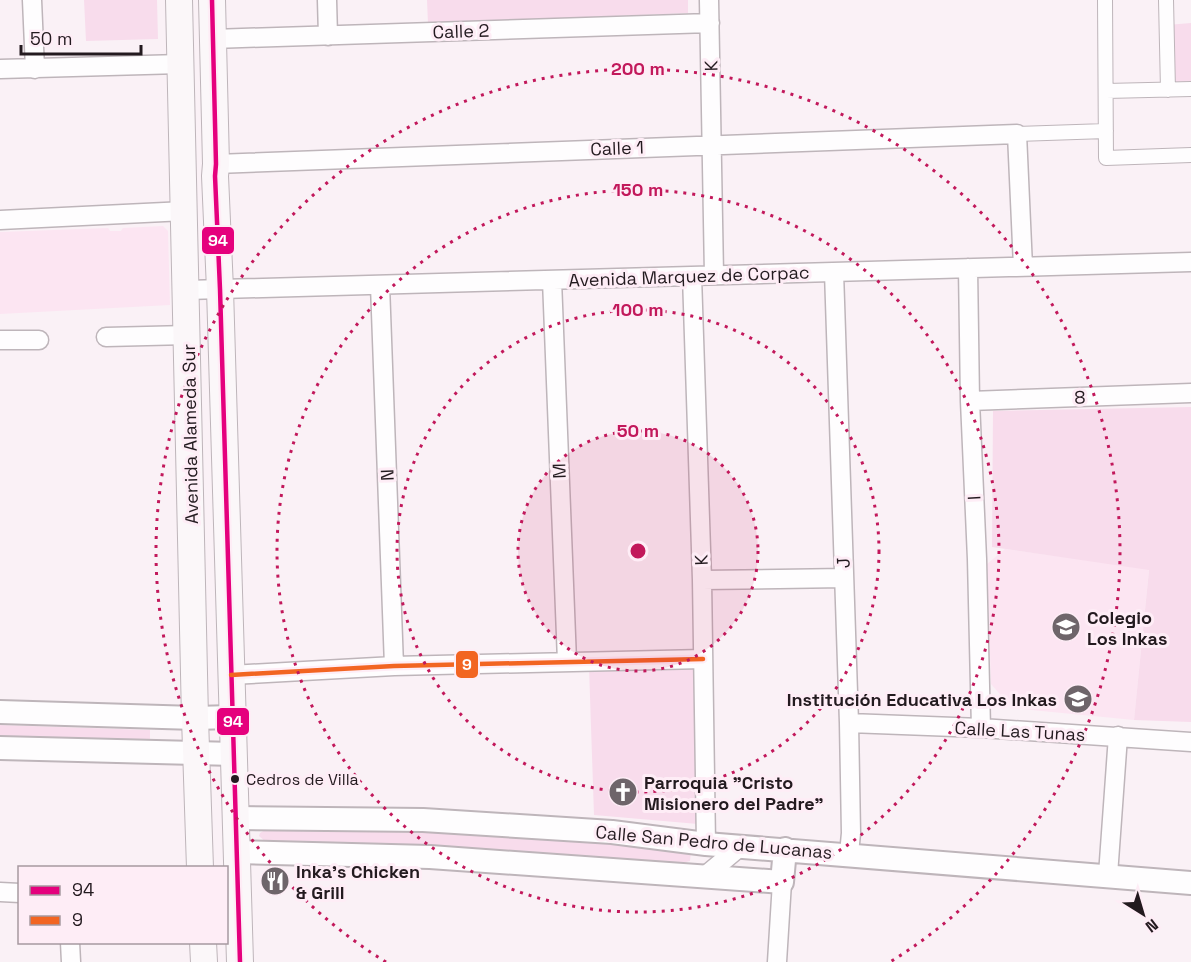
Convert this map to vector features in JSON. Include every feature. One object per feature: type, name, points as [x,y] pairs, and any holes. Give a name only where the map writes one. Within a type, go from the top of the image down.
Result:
[{"type":"main road","name":"Avenida Alameda Sur","points":[[179,0],[200,866]]},
{"type":"main road","name":"Avenida Alameda Sur","points":[[212,0],[215,176],[240,962]]},
{"type":"main road","points":[[203,944],[204,962]]},
{"type":"street","points":[[32,0],[35,69]]},
{"type":"street","points":[[327,0],[328,36]]},
{"type":"street","name":"K","points":[[709,0],[714,275]]},
{"type":"street","points":[[1105,0],[1106,158],[1191,155]]},
{"type":"street","points":[[1166,0],[1168,90]]},
{"type":"street","name":"Calle 2","points":[[213,39],[710,23]]},
{"type":"street","points":[[0,69],[181,63]]},
{"type":"street","points":[[1106,92],[1191,89]]},
{"type":"street","points":[[1023,267],[1017,134],[1106,130]]},
{"type":"street","name":"Calle 1","points":[[216,164],[1017,134]]},
{"type":"street","points":[[0,220],[185,211]]},
{"type":"street","name":"Avenida Marquez de Corpac","points":[[187,290],[1191,262]]},
{"type":"street","name":"I","points":[[968,268],[981,728]]},
{"type":"street","name":"J","points":[[834,272],[849,723],[851,834],[849,854]]},
{"type":"street","name":"K","points":[[692,276],[702,580],[706,844]]},
{"type":"street","name":"M","points":[[552,280],[567,661]]},
{"type":"street","name":"N","points":[[380,285],[394,666]]},
{"type":"street","points":[[106,337],[188,335]]},
{"type":"street","points":[[0,339],[39,340]]},
{"type":"street","name":"8","points":[[970,401],[1191,393]]},
{"type":"street","points":[[702,580],[844,578]]},
{"type":"street","points":[[231,675],[394,666],[703,659]]},
{"type":"street","points":[[0,712],[232,717]]},
{"type":"street","name":"Calle Las Tunas","points":[[849,723],[981,728],[1191,742]]},
{"type":"street","points":[[1108,875],[1118,736]]},
{"type":"street","points":[[0,748],[234,754]]},
{"type":"street","name":"Calle San Pedro de Lucanas","points":[[236,818],[423,820],[612,832],[706,844],[1191,883]]},
{"type":"street","points":[[705,876],[741,846]]},
{"type":"street","points":[[777,962],[785,849]]},
{"type":"street","name":"Calle San Pedro de Lucanas","points":[[237,852],[430,858],[782,882]]},
{"type":"street","points":[[0,892],[18,893]]},
{"type":"street","points":[[70,944],[71,962]]},
{"type":"shaded area","points":[[84,0],[157,0],[158,39],[86,41]]},
{"type":"shaded area","points":[[427,0],[688,0],[688,13],[428,24]]},
{"type":"shaded area","points":[[1191,23],[1191,89],[1168,90],[1167,25]]},
{"type":"shaded area","points":[[163,226],[168,231],[170,305],[0,314],[0,232],[108,228],[110,231],[121,231],[123,228]]},
{"type":"shaded area","points":[[1191,407],[1191,722],[1134,720],[1149,570],[992,547],[993,411]]},
{"type":"shaded area","name":"Colegio Los Inkas","points":[[1005,549],[1149,569],[1134,720],[1012,708],[991,684],[987,564]]},
{"type":"shaded area","points":[[695,665],[698,824],[594,815],[589,667]]},
{"type":"shaded area","points":[[0,725],[150,730],[150,746],[0,741]]},
{"type":"shaded area","points":[[268,828],[471,830],[676,843],[691,851],[690,861],[679,864],[267,843],[259,836]]},
{"type":"transit line","name":"94","points":[[212,0],[215,176],[240,962]]},
{"type":"transit line","name":"9","points":[[231,675],[394,666],[703,659]]},
{"type":"place","name":"Colegio Los Inkas","points":[[1066,627]]},
{"type":"place","name":"Institución Educativa Los Inkas","points":[[1078,699]]},
{"type":"place","name":"Cedros de Villa","points":[[235,779]]},
{"type":"place","name":"Parroquia \"Cristo Misionero del Padre\"","points":[[623,792]]},
{"type":"place","name":"Inka's Chicken & Grill","points":[[275,881]]}]
